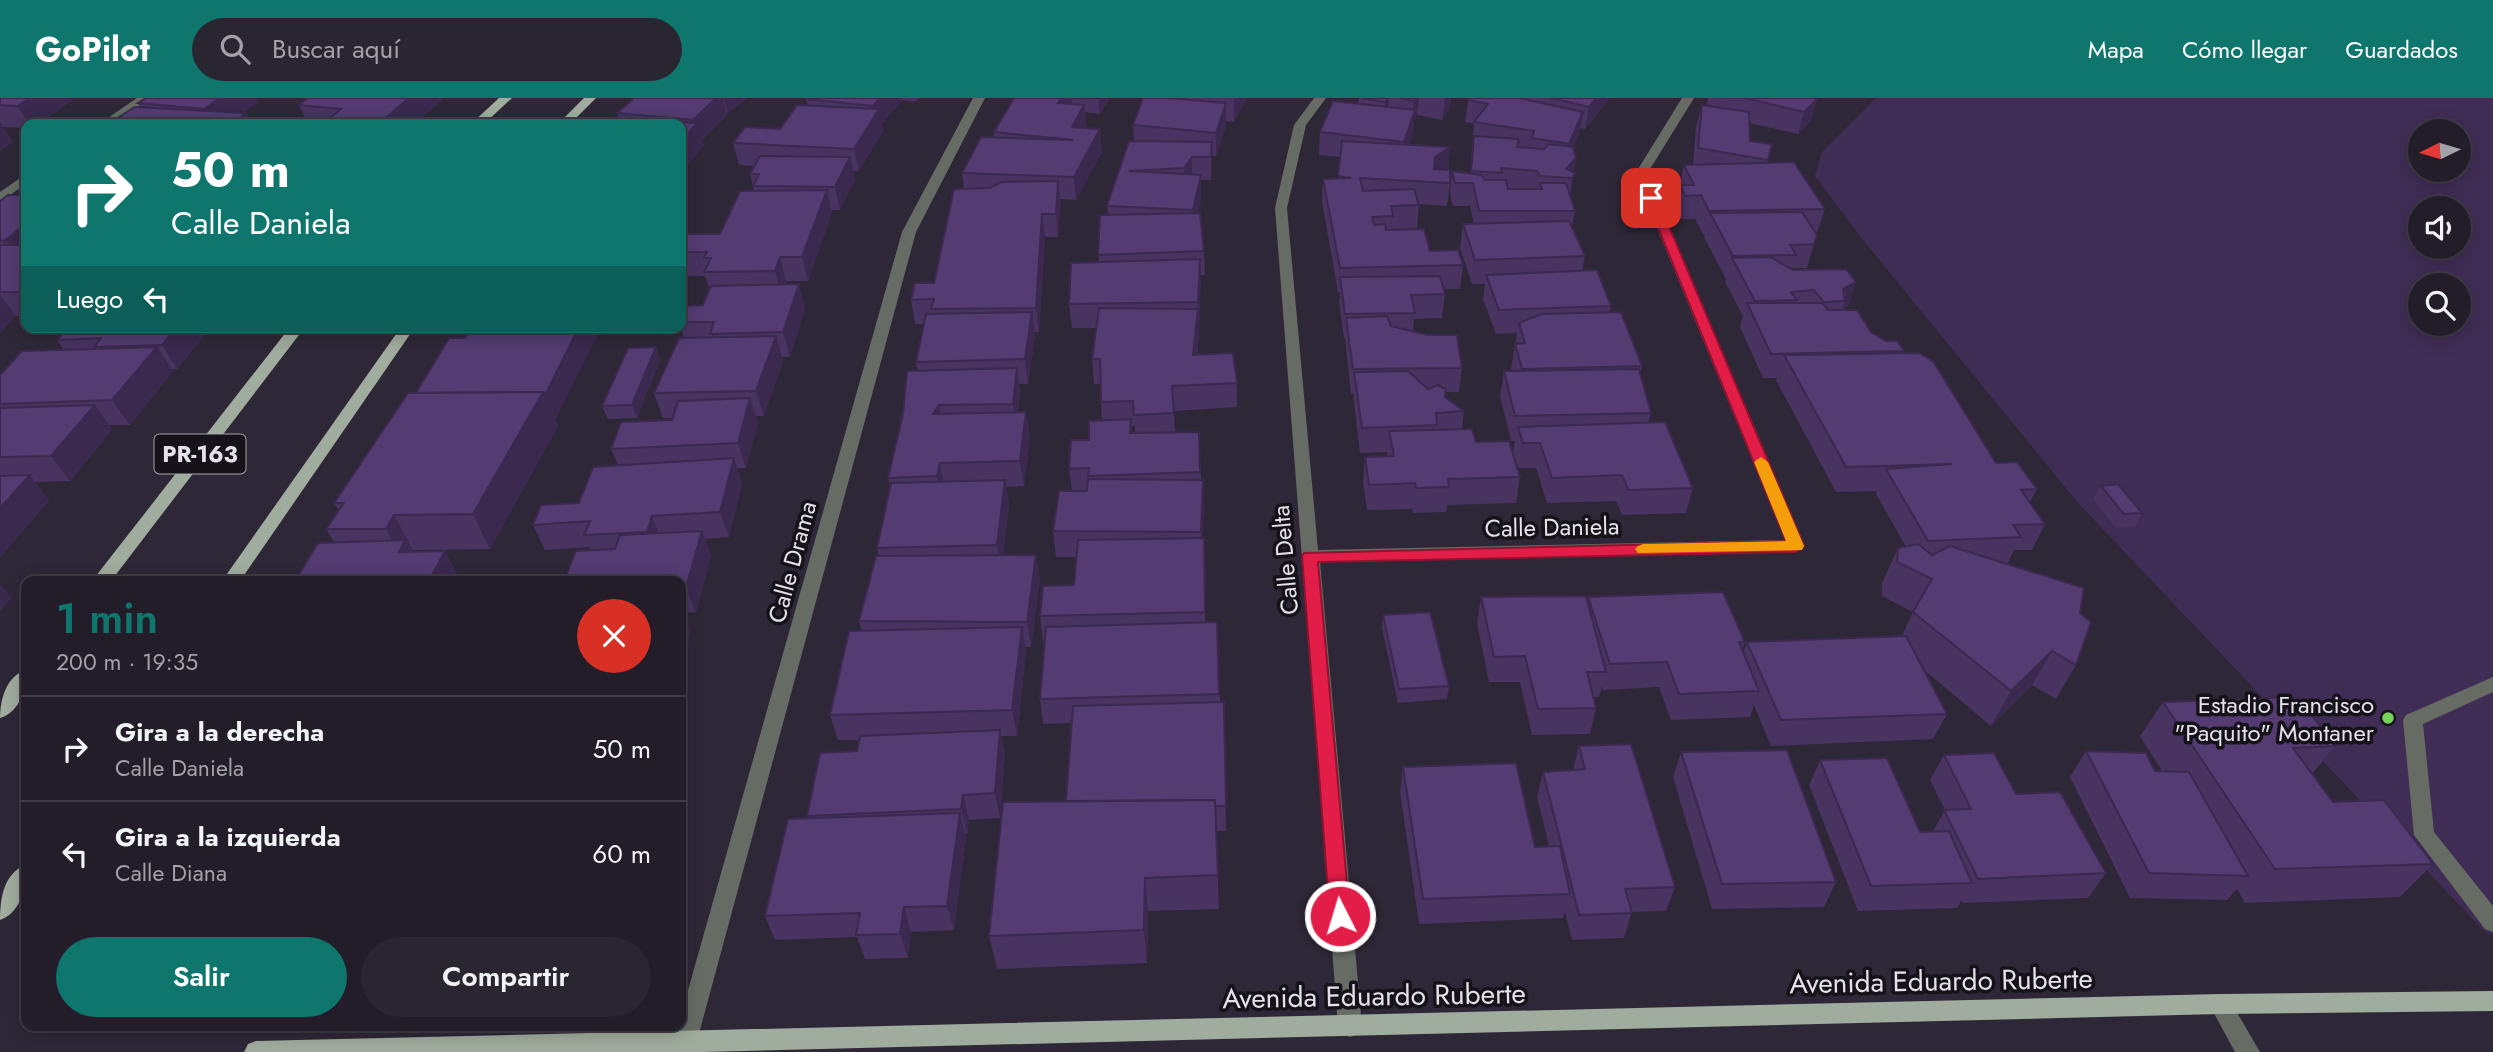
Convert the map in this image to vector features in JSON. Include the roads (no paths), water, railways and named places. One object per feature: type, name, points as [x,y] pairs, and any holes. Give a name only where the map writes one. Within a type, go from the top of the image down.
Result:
[{"type":"main road","points":[[483,119],[506,98]]},
{"type":"main road","points":[[569,119],[590,98]]},
{"type":"main road","name":"PR-163","points":[[105,576],[293,333]]},
{"type":"main road","points":[[234,576],[404,333]]},
{"type":"main road","points":[[0,711],[21,684]]},
{"type":"main road","points":[[0,911],[21,881]]},
{"type":"main road","name":"Avenida Eduardo Ruberte","points":[[256,1052],[683,1047],[1350,1026],[2220,1004],[2493,1001]]},
{"type":"street","points":[[113,119],[145,98]]},
{"type":"street","name":"Calle Drama","points":[[683,1047],[909,232],[979,98]]},
{"type":"street","name":"Calle Delta","points":[[1320,98],[1300,125],[1281,208],[1350,1026]]},
{"type":"street","name":"Calle Daniela","points":[[1310,556],[1796,546],[1641,174],[1688,98]]},
{"type":"street","points":[[0,198],[21,182]]},
{"type":"street","points":[[2493,684],[2413,720],[2424,835],[2493,922]]},
{"type":"street","points":[[2220,1004],[2248,1052]]},
{"type":"place","name":"Estadio Francisco \"Paquito\" Montaner","points":[[2388,718]]}]
